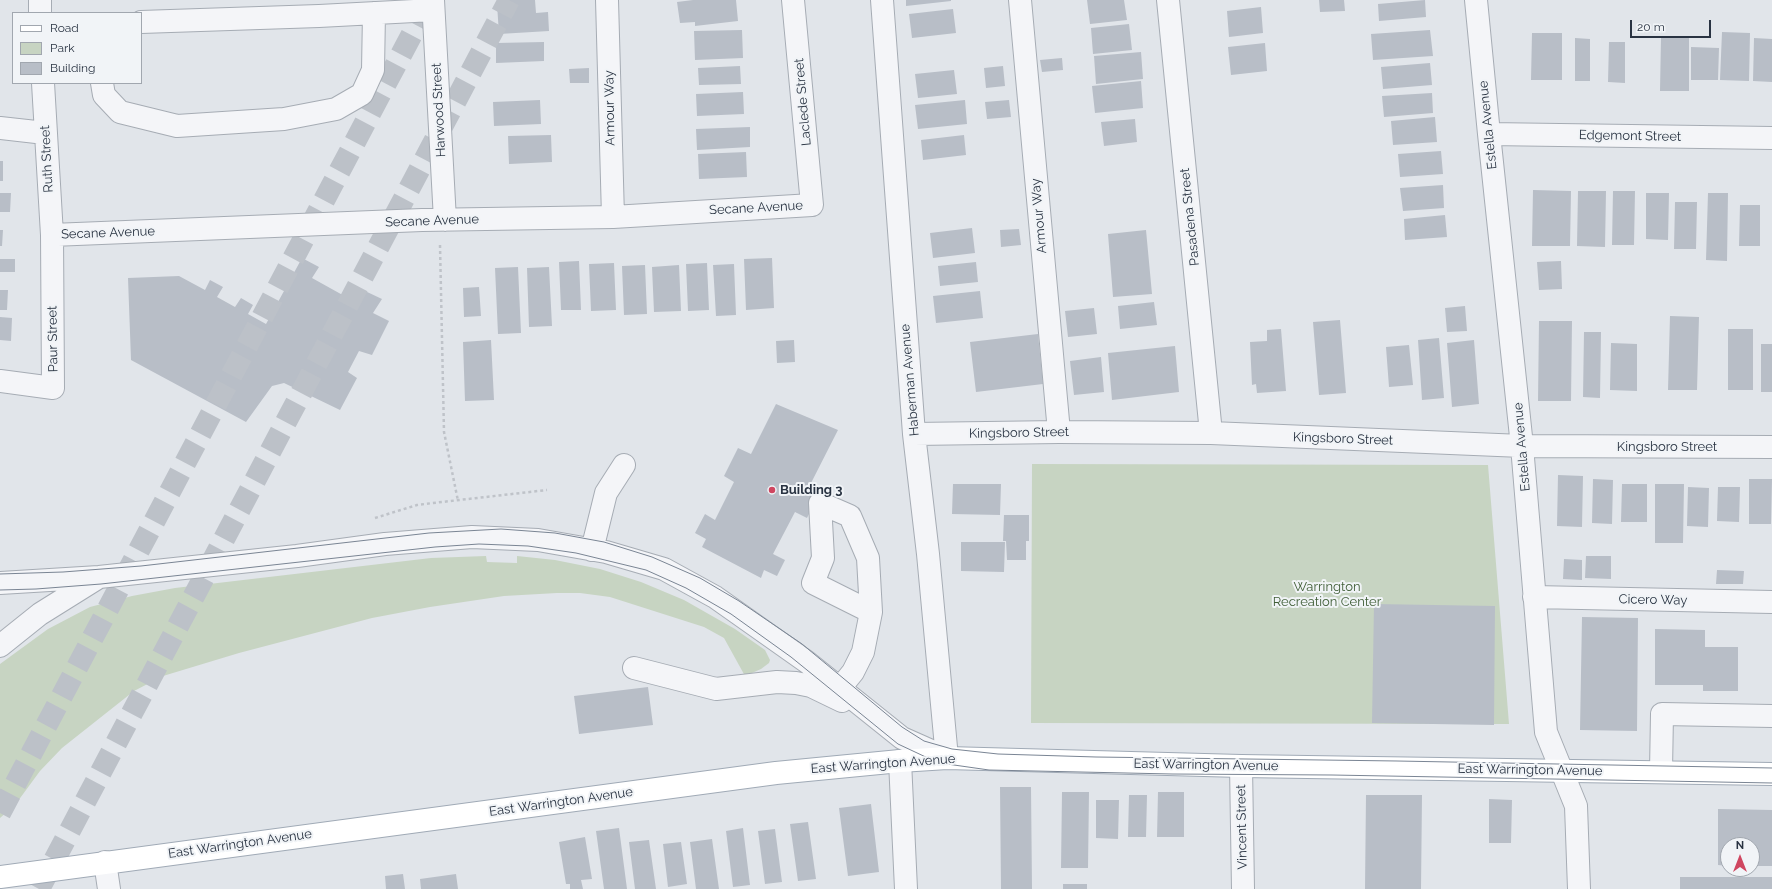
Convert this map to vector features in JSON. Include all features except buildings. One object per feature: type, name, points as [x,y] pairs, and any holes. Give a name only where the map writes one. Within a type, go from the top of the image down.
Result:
[{"type":"main road","name":"East Warrington Avenue","points":[[0,877],[776,773],[946,758],[1241,766],[1772,774]]},
{"type":"street","points":[[40,0],[40,12]]},
{"type":"street","name":"Armour Way","points":[[607,0],[612,217]]},
{"type":"street","name":"Laclede Street","points":[[794,0],[812,205]]},
{"type":"street","name":"Haberman Avenue","points":[[882,0],[914,434],[928,554],[946,758]]},
{"type":"street","name":"Armour Way","points":[[1020,0],[1059,432]]},
{"type":"street","name":"Pasadena Street","points":[[1168,0],[1211,433]]},
{"type":"street","name":"Estella Avenue","points":[[1476,0],[1488,134],[1522,446],[1546,732],[1576,806],[1579,889]]},
{"type":"street","points":[[142,22],[374,13],[433,5]]},
{"type":"street","name":"Harwood Street","points":[[433,5],[442,230]]},
{"type":"street","points":[[102,84],[104,95],[120,112],[177,126],[284,119],[336,109],[362,94],[374,70],[374,13]]},
{"type":"street","name":"Ruth Street","points":[[43,84],[52,235]]},
{"type":"street","points":[[0,128],[45,133]]},
{"type":"street","name":"Edgemont Street","points":[[1488,134],[1772,138]]},
{"type":"street","name":"Secane Avenue","points":[[52,235],[442,230],[612,217],[812,205]]},
{"type":"street","name":"Paur Street","points":[[0,381],[53,388],[52,235]]},
{"type":"street","name":"Kingsboro Street","points":[[914,434],[1059,432],[1211,433],[1522,446],[1772,448]]},
{"type":"street","points":[[592,550],[606,493],[624,466]]},
{"type":"street","points":[[840,688],[853,672],[863,652],[871,612],[868,558],[850,516],[820,503],[823,558],[813,583],[871,612]]},
{"type":"street","points":[[3,582],[99,577],[297,556],[385,544],[472,537],[538,540],[592,550],[664,569],[709,594],[807,662],[870,714],[902,738],[946,758]]},
{"type":"street","points":[[0,646],[40,614],[99,577]]},
{"type":"street","name":"Cicero Way","points":[[1534,598],[1772,602]]},
{"type":"street","points":[[634,668],[716,689],[777,682],[811,686],[870,714]]},
{"type":"street","points":[[1661,772],[1662,714],[1772,716]]},
{"type":"street","points":[[900,761],[906,889]]},
{"type":"street","name":"Vincent Street","points":[[1241,766],[1242,889]]},
{"type":"street","points":[[105,862],[109,889]]},
{"type":"path","points":[[442,230],[444,432],[458,501]]},
{"type":"green space","name":"Warrington Recreation Center","points":[[1032,464],[1488,465],[1509,724],[1031,723]]},
{"type":"green space","points":[[486,556],[487,562],[517,563],[517,556],[555,560],[600,569],[641,582],[684,600],[735,629],[765,650],[770,660],[769,663],[761,669],[745,676],[724,638],[704,627],[610,597],[580,593],[504,596],[430,607],[372,618],[239,653],[163,676],[134,691],[62,748],[40,771],[15,805],[0,818],[0,664],[48,629],[90,607],[132,596],[175,588],[431,558]]},
{"type":"tunnel","points":[[0,813],[430,0]]},
{"type":"tunnel","points":[[39,889],[509,0]]},
{"type":"tram line","points":[[0,574],[63,572],[141,566],[429,533],[501,529],[555,533],[604,542],[652,557],[700,578],[739,601],[802,644],[902,727],[924,741],[952,749],[998,754],[1096,757],[1772,768]]},
{"type":"tram line","points":[[0,590],[101,584],[435,547],[479,544],[528,546],[576,553],[646,570],[686,588],[731,614],[791,657],[898,744],[930,759],[947,764],[989,770],[1772,783]]},
{"type":"place","name":"Building 3","points":[[772,490]]}]
